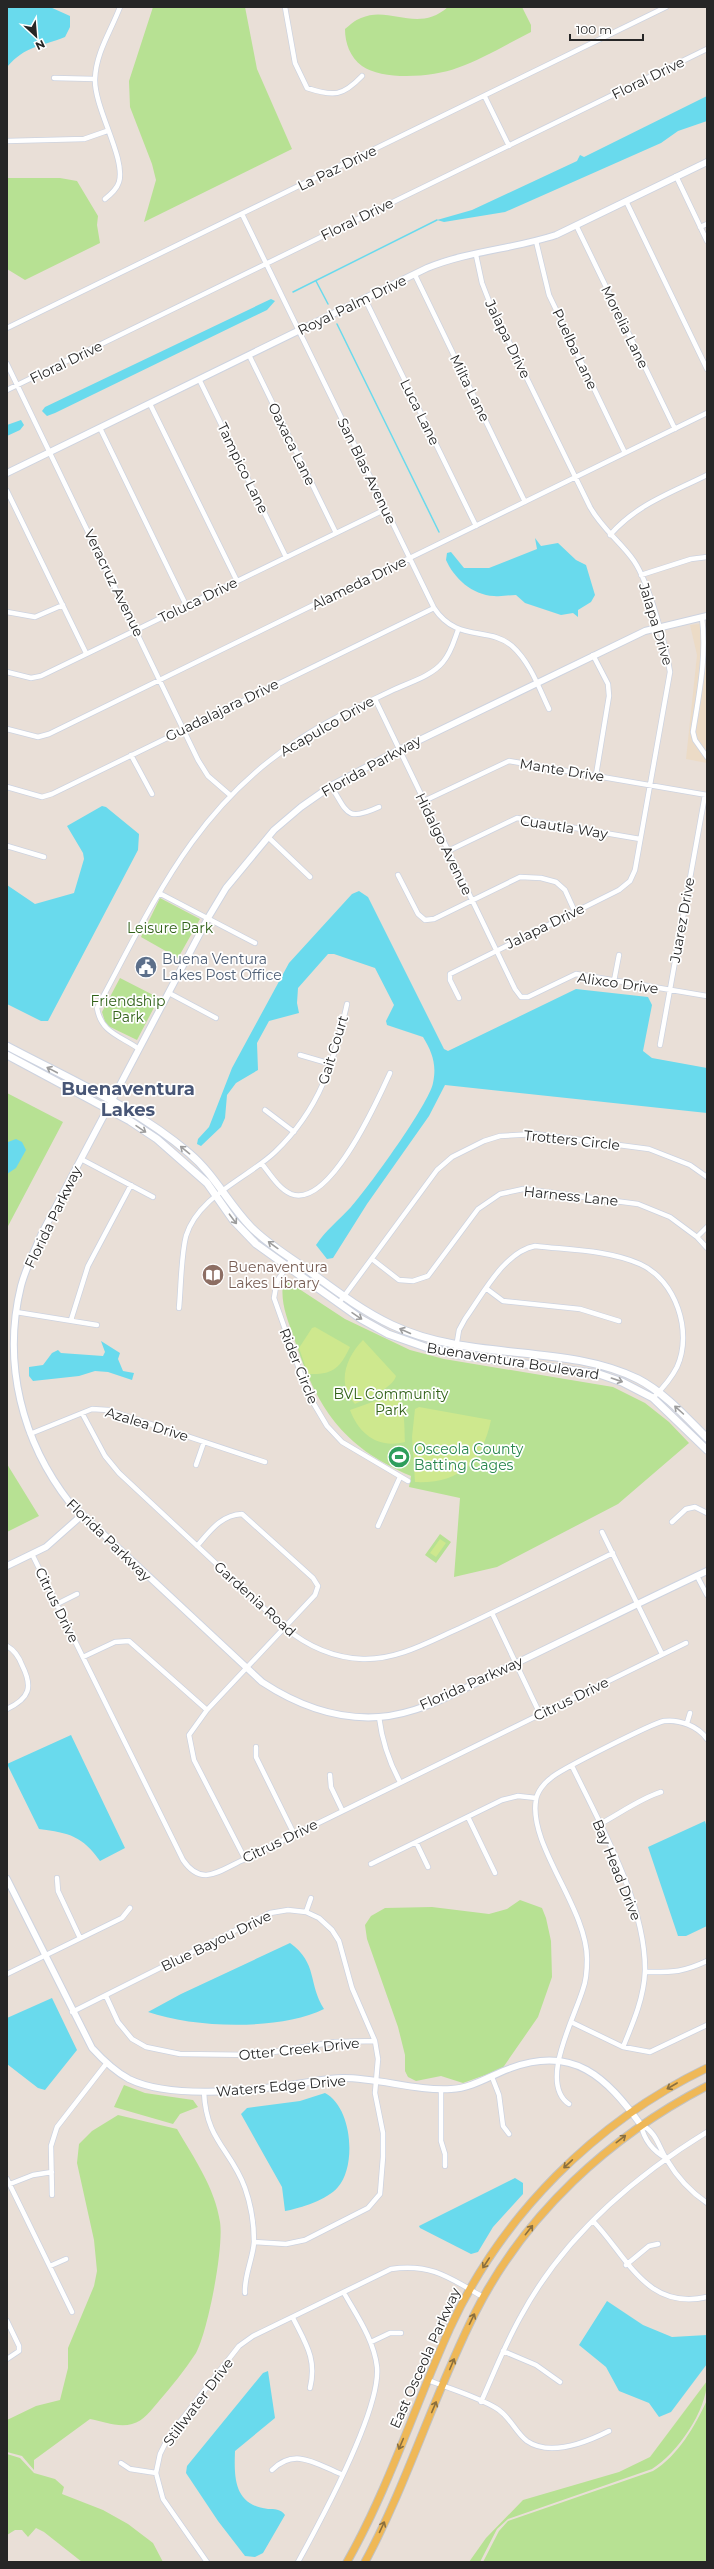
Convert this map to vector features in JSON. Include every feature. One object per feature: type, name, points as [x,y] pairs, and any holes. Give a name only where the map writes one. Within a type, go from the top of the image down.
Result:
[{"type":"main road","name":"Buenaventura Boulevard","points":[[7,1046],[137,1114],[189,1153],[224,1191],[250,1226],[292,1259],[366,1312],[413,1334],[456,1346],[603,1366],[639,1380],[659,1392],[707,1438]]},
{"type":"main road","name":"Buenaventura Boulevard","points":[[7,1055],[130,1121],[182,1158],[216,1196],[244,1232],[339,1303],[388,1334],[428,1348],[455,1354],[599,1374],[622,1382],[653,1398],[707,1450]]},
{"type":"main road","name":"East Osceola Parkway","points":[[347,2562],[368,2520],[428,2380],[470,2289],[505,2235],[551,2181],[585,2149],[632,2112],[659,2094],[707,2068]]},
{"type":"main road","name":"East Osceola Parkway","points":[[365,2562],[386,2520],[442,2386],[484,2297],[505,2262],[549,2206],[589,2166],[641,2125],[707,2086]]},
{"type":"street","points":[[106,199],[116,189],[119,178],[118,162],[107,131],[95,79],[98,58],[120,7]]},
{"type":"street","points":[[285,7],[295,63],[307,88],[325,94],[336,94],[350,88],[362,76]]},
{"type":"street","name":"La Paz Drive","points":[[7,328],[485,97],[666,7]]},
{"type":"street","name":"Floral Drive","points":[[7,390],[707,49]]},
{"type":"street","points":[[54,78],[95,79]]},
{"type":"street","points":[[485,97],[509,146]]},
{"type":"street","points":[[7,141],[84,139],[107,131]]},
{"type":"street","name":"Royal Palm Drive","points":[[7,474],[199,379],[448,259],[476,255],[536,242],[576,225],[707,162]]},
{"type":"street","points":[[676,176],[707,241]]},
{"type":"street","points":[[626,201],[707,368]]},
{"type":"street","name":"San Blas Avenue","points":[[242,214],[440,618],[458,630],[511,644],[525,659],[549,709]]},
{"type":"street","points":[[700,227],[707,224]]},
{"type":"street","name":"Morelia Lane","points":[[576,225],[675,429]]},
{"type":"street","name":"Puelba Lane","points":[[536,242],[549,294],[625,453]]},
{"type":"street","name":"Jalapa Drive","points":[[459,998],[450,980],[450,974],[619,890],[630,881],[635,870],[670,672],[668,654],[642,575],[634,561],[599,524],[489,301],[482,284],[476,255]]},
{"type":"street","name":"Milta Lane","points":[[415,275],[525,502]]},
{"type":"street","name":"Luca Lane","points":[[365,299],[476,526]]},
{"type":"street","name":"Oaxaca Lane","points":[[249,355],[336,533]]},
{"type":"street","name":"Veracruz Avenue","points":[[7,364],[183,729],[208,776],[230,795]]},
{"type":"street","name":"Tampico Lane","points":[[199,379],[286,557]]},
{"type":"street","points":[[150,404],[236,581]]},
{"type":"street","name":"Alameda Drive","points":[[7,730],[38,737],[49,734],[707,413]]},
{"type":"street","points":[[100,428],[186,605]]},
{"type":"street","points":[[610,535],[625,518],[638,509],[707,476]]},
{"type":"street","points":[[7,491],[86,653]]},
{"type":"street","name":"Toluca Drive","points":[[7,672],[31,678],[41,676],[386,509]]},
{"type":"street","points":[[642,575],[691,559],[707,557]]},
{"type":"street","points":[[7,612],[35,617],[63,605]]},
{"type":"street","name":"Guadalajara Drive","points":[[7,787],[42,797],[434,608]]},
{"type":"street","points":[[705,617],[706,633],[701,683],[693,732],[695,740],[707,757]]},
{"type":"street","name":"Florida Parkway","points":[[705,617],[659,626],[593,655],[398,750],[331,786],[302,807],[268,837],[226,888],[208,918],[81,1159],[28,1264],[16,1312],[14,1343],[17,1385],[30,1434],[48,1472],[81,1516],[246,1668],[269,1687],[301,1704],[322,1711],[352,1717],[379,1717],[432,1704],[707,1571]]},
{"type":"street","name":"Acapulco Drive","points":[[139,1049],[107,1030],[99,1018],[97,1008],[177,861],[200,828],[230,795],[263,765],[300,739],[375,699],[434,671],[449,654],[458,630]]},
{"type":"street","points":[[593,655],[608,684],[609,696],[596,775]]},
{"type":"street","points":[[701,683],[707,684]]},
{"type":"street","name":"Hidalgo Avenue","points":[[375,699],[398,750],[514,989]]},
{"type":"street","points":[[131,755],[152,794]]},
{"type":"street","name":"Mante Drive","points":[[424,801],[509,761],[706,795]]},
{"type":"street","points":[[331,786],[346,809],[353,816],[360,816],[379,807]]},
{"type":"street","name":"Juarez Drive","points":[[660,1045],[706,795]]},
{"type":"street","name":"Cuautla Way","points":[[448,852],[517,818],[640,838]]},
{"type":"street","points":[[268,837],[310,877]]},
{"type":"street","points":[[7,846],[44,857]]},
{"type":"street","points":[[398,875],[418,914],[425,920],[434,919],[520,877],[541,878],[556,882],[565,890],[575,912]]},
{"type":"street","points":[[159,893],[255,943]]},
{"type":"street","points":[[614,981],[619,955]]},
{"type":"street","name":"Alixco Drive","points":[[514,989],[521,998],[528,997],[576,974],[707,996]]},
{"type":"street","points":[[169,993],[216,1018]]},
{"type":"street","name":"Gait Court","points":[[179,1308],[186,1235],[196,1216],[216,1196],[262,1164],[294,1132],[314,1104],[331,1064],[347,1004]]},
{"type":"street","points":[[300,1055],[331,1064]]},
{"type":"street","points":[[262,1164],[282,1189],[293,1195],[309,1194],[322,1185],[353,1146],[390,1073]]},
{"type":"street","points":[[265,1110],[294,1132]]},
{"type":"street","name":"Trotters Circle","points":[[339,1303],[437,1170],[467,1149],[500,1136],[535,1134],[649,1149],[690,1165],[707,1177]]},
{"type":"street","points":[[81,1159],[153,1197]]},
{"type":"street","points":[[71,1320],[88,1266],[131,1186]]},
{"type":"street","name":"Harness Lane","points":[[372,1259],[399,1280],[413,1281],[428,1276],[478,1209],[500,1194],[523,1189],[638,1204],[670,1217],[697,1237],[707,1248]]},
{"type":"street","points":[[697,1237],[707,1227]]},
{"type":"street","points":[[455,1354],[459,1330],[511,1256],[524,1248],[535,1246],[617,1256],[642,1265],[666,1284],[675,1299],[683,1327],[682,1348],[678,1366],[653,1398]]},
{"type":"street","name":"Rider Circle","points":[[292,1259],[277,1281],[274,1298],[308,1394],[328,1426],[342,1442],[408,1481]]},
{"type":"street","points":[[487,1289],[503,1301],[580,1309],[619,1321]]},
{"type":"street","points":[[16,1312],[97,1324]]},
{"type":"street","name":"Azalea Drive","points":[[30,1434],[92,1409],[108,1410],[264,1462]]},
{"type":"street","name":"Gardenia Road","points":[[82,1413],[105,1456],[197,1546],[297,1638],[337,1656],[364,1659],[412,1650],[492,1613],[612,1553]]},
{"type":"street","points":[[196,1465],[204,1442]]},
{"type":"street","points":[[378,1526],[400,1477]]},
{"type":"street","points":[[672,1522],[686,1509],[695,1507],[707,1513]]},
{"type":"street","points":[[197,1546],[221,1520],[231,1515],[242,1514],[313,1578],[318,1586],[314,1595],[207,1710],[189,1735],[194,1760],[245,1859]]},
{"type":"street","points":[[7,1566],[57,1540],[81,1516]]},
{"type":"street","points":[[602,1532],[662,1654]]},
{"type":"street","name":"Citrus Drive","points":[[32,1554],[191,1872],[199,1875],[212,1874],[245,1859],[342,1810],[686,1643]]},
{"type":"street","points":[[697,1576],[707,1595]]},
{"type":"street","points":[[57,1604],[77,1594]]},
{"type":"street","points":[[492,1613],[540,1714]]},
{"type":"street","points":[[83,1657],[115,1642],[129,1641],[207,1710]]},
{"type":"street","points":[[7,1646],[19,1658],[29,1679],[29,1688],[25,1697],[7,1709]]},
{"type":"street","points":[[686,1724],[690,1713]]},
{"type":"street","points":[[379,1717],[384,1747],[400,1782]]},
{"type":"street","points":[[569,2104],[561,2099],[558,2093],[560,2061],[563,2040],[584,1988],[587,1958],[580,1922],[538,1830],[534,1810],[536,1798],[551,1777],[659,1723],[686,1724],[700,1731],[707,1739]]},
{"type":"street","points":[[256,1747],[256,1757],[294,1834]]},
{"type":"street","name":"Bay Head Drive","points":[[572,1766],[600,1824],[635,1907],[641,1931],[645,1972],[639,2006],[623,2047]]},
{"type":"street","points":[[330,1774],[331,1787],[342,1810]]},
{"type":"street","points":[[600,1824],[628,1810],[650,1795],[661,1792]]},
{"type":"street","points":[[370,1864],[502,1800],[518,1796],[536,1798]]},
{"type":"street","points":[[468,1817],[495,1873]]},
{"type":"street","points":[[416,1842],[428,1867]]},
{"type":"street","points":[[57,1878],[58,1891],[80,1938]]},
{"type":"street","name":"Waters Edge Drive","points":[[7,1879],[72,2012],[92,2048],[106,2064],[129,2079],[154,2087],[204,2092],[231,2092],[342,2078],[376,2080],[441,2089],[475,2084],[532,2061],[560,2061],[578,2066],[599,2076],[613,2089],[632,2112],[641,2125],[643,2134],[657,2153],[666,2158]]},
{"type":"street","points":[[306,1912],[311,1898]]},
{"type":"street","points":[[7,1974],[122,1918],[130,1908]]},
{"type":"street","name":"Blue Bayou Drive","points":[[72,2012],[187,1956],[261,1916],[288,1910],[306,1912],[319,1918],[332,1930],[339,1941],[352,1988],[375,2041],[378,2059],[375,2093],[383,2133],[380,2194],[368,2208],[305,2240],[286,2244],[254,2242]]},
{"type":"street","points":[[645,1972],[674,1973],[690,1969],[707,1961]]},
{"type":"street","name":"Otter Creek Drive","points":[[106,1996],[118,2022],[132,2039],[146,2047],[180,2054],[255,2055],[335,2042],[375,2041]]},
{"type":"street","points":[[571,2022],[623,2047],[650,2052],[707,2025]]},
{"type":"street","points":[[52,2195],[52,2146],[57,2127],[106,2064]]},
{"type":"street","points":[[492,2077],[499,2094],[503,2126],[509,2134]]},
{"type":"street","points":[[441,2089],[441,2141],[445,2154],[444,2166]]},
{"type":"street","points":[[204,2092],[204,2110],[209,2126],[219,2145],[234,2164],[245,2188],[252,2214],[254,2242],[244,2282],[245,2293]]},
{"type":"street","name":"Waters Edge Drive","points":[[641,2125],[650,2129],[662,2146],[666,2158]]},
{"type":"street","points":[[481,2402],[503,2351],[521,2316],[554,2264],[593,2221],[637,2180],[666,2158],[707,2132]]},
{"type":"street","points":[[666,2158],[695,2195],[707,2203]]},
{"type":"street","points":[[10,2184],[33,2175],[52,2172]]},
{"type":"street","points":[[7,2178],[72,2312]]},
{"type":"street","points":[[593,2221],[614,2244],[626,2264],[642,2282],[663,2294],[692,2299],[707,2297]]},
{"type":"street","points":[[626,2264],[649,2246],[658,2244]]},
{"type":"street","points":[[50,2266],[66,2259]]},
{"type":"street","name":"Stillwater Drive","points":[[207,2562],[163,2499],[156,2474],[160,2454],[169,2436],[239,2346],[253,2336],[293,2318],[391,2269],[406,2267],[434,2271],[484,2297]]},
{"type":"street","points":[[299,2562],[342,2474],[373,2402],[377,2367],[371,2342],[344,2293]]},
{"type":"street","points":[[293,2318],[312,2356],[314,2372],[310,2388]]},
{"type":"street","points":[[7,2321],[19,2346],[19,2351],[7,2359]]},
{"type":"street","points":[[371,2342],[390,2333],[401,2333]]},
{"type":"street","points":[[503,2351],[536,2365],[560,2382]]},
{"type":"street","points":[[428,2380],[506,2414],[527,2441],[538,2446],[554,2448],[593,2439],[609,2431]]},
{"type":"street","points":[[272,2470],[282,2460],[299,2457],[342,2474]]},
{"type":"street","points":[[121,2463],[130,2469],[156,2474]]},
{"type":"shaded area","points":[[707,623],[707,763],[686,759],[697,655],[690,625]]},
{"type":"green space","points":[[153,7],[245,7],[257,69],[292,149],[144,222],[156,180],[152,164],[130,107],[129,81]]},
{"type":"green space","points":[[448,7],[522,7],[531,25],[531,32],[486,56],[467,64],[435,74],[395,76],[382,74],[371,71],[362,66],[351,54],[346,39],[345,29],[359,19],[372,15],[414,19],[425,18],[437,15]]},
{"type":"green space","points":[[7,178],[60,178],[77,181],[98,216],[97,225],[100,243],[25,280],[7,269]]},
{"type":"green space","name":"Leisure Park","points":[[160,898],[200,919],[178,958],[141,937]]},
{"type":"green space","name":"Friendship Park","points":[[120,978],[159,998],[137,1040],[106,1025],[102,1012]]},
{"type":"green space","points":[[7,1093],[63,1122],[7,1228]]},
{"type":"green space","name":"BVL Community Park","points":[[284,1279],[345,1319],[410,1350],[444,1359],[613,1387],[645,1403],[669,1422],[689,1443],[618,1504],[497,1567],[454,1577],[460,1498],[409,1487],[411,1476],[366,1452],[349,1438],[335,1422],[323,1405],[312,1385],[303,1363],[284,1309],[282,1294]]},
{"type":"green space","points":[[315,1327],[350,1347],[343,1360],[335,1369],[324,1373],[308,1374],[299,1348],[312,1328]]},
{"type":"green space","points":[[363,1340],[396,1376],[390,1385],[355,1404],[349,1396],[346,1388],[346,1371],[352,1354]]},
{"type":"green space","name":"BVL Community Park","points":[[395,1394],[399,1398],[403,1410],[405,1442],[395,1444],[386,1443],[371,1438],[364,1433],[354,1419],[350,1410]]},
{"type":"green space","points":[[419,1407],[491,1420],[482,1448],[475,1459],[456,1475],[431,1482],[415,1482],[412,1437],[415,1409]]},
{"type":"green space","points":[[7,1464],[39,1516],[7,1532]]},
{"type":"green space","points":[[440,1534],[451,1542],[436,1563],[425,1555]]},
{"type":"green space","points":[[440,1539],[446,1543],[436,1557],[430,1553]]},
{"type":"green space","points":[[520,1900],[542,1908],[546,1918],[551,1941],[552,1977],[538,2017],[502,2069],[463,2083],[441,2076],[416,2081],[408,2077],[405,2071],[405,2055],[398,2027],[367,1939],[365,1925],[371,1916],[385,1908],[432,1907],[489,1914],[507,1909]]},
{"type":"green space","points":[[124,2085],[145,2093],[193,2100],[198,2107],[180,2114],[173,2124],[114,2107]]},
{"type":"green space","points":[[118,2115],[177,2129],[209,2185],[217,2209],[221,2234],[220,2250],[210,2308],[201,2342],[196,2353],[174,2384],[144,2418],[136,2423],[127,2425],[111,2424],[90,2419],[34,2460],[34,2470],[22,2456],[7,2452],[7,2420],[36,2406],[60,2400],[68,2368],[68,2348],[94,2286],[97,2271],[94,2240],[77,2163],[79,2144],[92,2131]]},
{"type":"green space","points":[[707,2381],[706,2392],[696,2418],[680,2442],[662,2462],[652,2469],[508,2519],[497,2529],[480,2562],[469,2562],[486,2538],[523,2500],[619,2472],[650,2457]]},
{"type":"green space","points":[[707,2400],[707,2562],[483,2562],[499,2531],[508,2521],[653,2471],[662,2465],[685,2440]]},
{"type":"green space","points":[[7,2454],[20,2458],[34,2473],[55,2479],[64,2487],[62,2494],[103,2510],[128,2524],[153,2543],[163,2562],[82,2562],[44,2532],[36,2528],[28,2537],[22,2530],[15,2530],[7,2535]]},
{"type":"water","points":[[7,7],[50,7],[70,16],[70,27],[65,37],[27,50],[7,67]]},
{"type":"water","points":[[707,96],[707,121],[678,131],[661,143],[505,212],[444,222],[437,220],[472,210],[577,161],[580,155],[584,157]]},
{"type":"water","points":[[271,299],[275,301],[267,310],[55,413],[47,416],[42,411],[45,407]]},
{"type":"water","points":[[21,420],[24,425],[20,430],[7,436],[7,425]]},
{"type":"water","points":[[535,538],[541,546],[558,543],[576,560],[586,565],[595,595],[591,602],[578,610],[578,617],[573,613],[561,615],[525,603],[516,595],[486,595],[471,589],[459,579],[449,567],[446,560],[447,553],[451,552],[464,568],[489,568],[537,549]]},
{"type":"water","points":[[102,806],[106,807],[139,834],[138,850],[48,1021],[41,1021],[7,1004],[7,885],[35,904],[74,893],[84,859],[83,853],[67,826]]},
{"type":"water","points":[[359,891],[368,897],[444,1049],[448,1051],[576,989],[648,997],[652,1005],[643,1051],[652,1058],[707,1068],[707,1113],[445,1085],[429,1116],[367,1204],[333,1258],[327,1259],[316,1245],[328,1230],[351,1207],[383,1165],[421,1109],[433,1083],[433,1058],[423,1037],[387,1025],[386,1021],[394,1005],[375,968],[334,954],[328,954],[298,988],[297,1003],[299,1013],[269,1021],[257,1043],[258,1070],[236,1083],[227,1095],[225,1118],[221,1127],[201,1146],[197,1144],[198,1139],[209,1127],[232,1068],[289,963],[352,894]]},
{"type":"water","points":[[16,1139],[22,1142],[26,1150],[16,1168],[7,1174],[8,1142]]},
{"type":"water","points":[[101,1341],[120,1353],[118,1359],[123,1371],[134,1373],[132,1380],[108,1372],[95,1371],[79,1376],[33,1381],[29,1376],[29,1367],[43,1365],[52,1353],[58,1350],[61,1353],[103,1356],[105,1352]]},
{"type":"water","points":[[71,1735],[125,1848],[100,1861],[87,1846],[74,1837],[59,1832],[39,1829],[7,1764]]},
{"type":"water","points":[[705,1821],[707,1828],[707,1926],[686,1936],[678,1936],[648,1847]]},
{"type":"water","points":[[290,1943],[305,1958],[312,1974],[319,2000],[324,2009],[305,2016],[284,2021],[236,2025],[189,2021],[148,2012],[181,1994]]},
{"type":"water","points":[[52,1998],[77,2050],[45,2090],[38,2088],[7,2064],[7,2018]]},
{"type":"water","points":[[325,2093],[334,2100],[341,2110],[346,2123],[349,2137],[349,2151],[348,2165],[344,2177],[333,2192],[321,2200],[306,2206],[285,2211],[282,2187],[241,2114],[247,2108],[300,2101]]},
{"type":"water","points":[[515,2178],[523,2183],[523,2194],[493,2227],[478,2252],[471,2254],[420,2228],[419,2226]]},
{"type":"water","points":[[607,2301],[643,2325],[672,2337],[707,2335],[707,2364],[671,2412],[659,2417],[649,2403],[619,2391],[606,2367],[579,2345]]},
{"type":"water","points":[[268,2371],[275,2418],[235,2451],[236,2480],[238,2489],[242,2496],[248,2502],[257,2506],[277,2510],[285,2515],[263,2553],[255,2557],[245,2556],[218,2521],[186,2473],[187,2466],[263,2373]]},
{"type":"waterway","points":[[293,292],[437,220]]},
{"type":"waterway","points":[[316,281],[328,304]]},
{"type":"waterway","points":[[337,324],[439,532]]},
{"type":"place","name":"Buena Ventura Lakes Post Office","points":[[146,967]]},
{"type":"place","name":"Buenaventura Lakes Library","points":[[213,1275]]},
{"type":"place","name":"Osceola County Batting Cages","points":[[399,1457]]},
{"type":"district","name":"Buenaventura Lakes","points":[[128,1099]]}]
